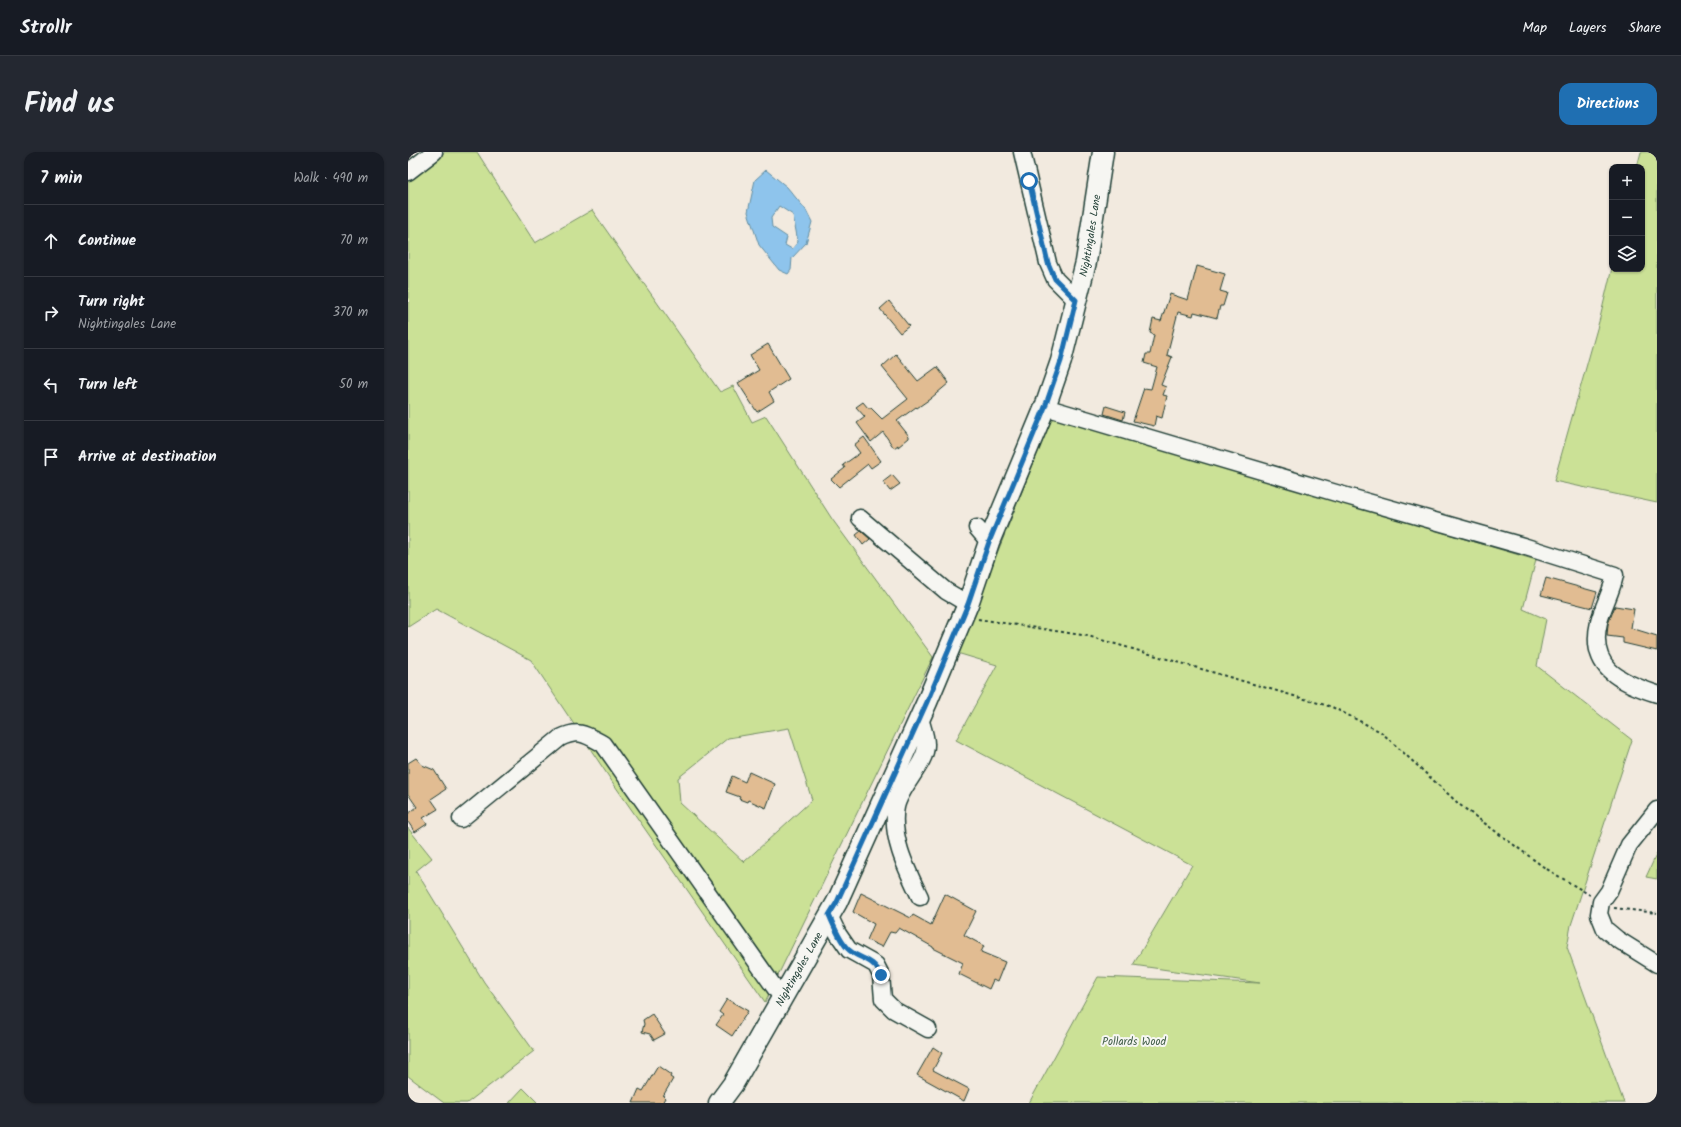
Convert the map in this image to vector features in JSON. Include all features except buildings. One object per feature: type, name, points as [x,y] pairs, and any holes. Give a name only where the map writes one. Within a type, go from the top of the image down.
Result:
[{"type":"main road","name":"Nightingales Lane","points":[[719,1103],[733,1084],[837,902],[970,611],[983,535],[1045,407],[1061,361],[1086,262],[1103,152]]},
{"type":"street","points":[[408,172],[434,152]]},
{"type":"street","points":[[1022,152],[1048,263],[1055,279],[1076,300]]},
{"type":"street","points":[[1045,407],[1523,546],[1615,575],[1599,622],[1596,643],[1603,663],[1617,678],[1657,694]]},
{"type":"street","points":[[860,518],[970,611]]},
{"type":"street","points":[[920,718],[926,744],[925,755],[898,800],[895,817],[897,836],[905,865],[920,896]]},
{"type":"street","points":[[461,819],[560,738],[572,732],[587,734],[603,744],[782,998]]},
{"type":"street","points":[[1657,810],[1629,845],[1609,891],[1601,902],[1599,914],[1605,929],[1617,939],[1657,964]]},
{"type":"street","points":[[829,915],[838,934],[849,950],[876,965],[881,975],[883,998],[894,1010],[928,1029]]},
{"type":"path","points":[[970,611],[1088,636],[1332,707],[1381,732],[1460,805],[1545,868],[1612,908],[1657,913]]},
{"type":"green space","points":[[445,152],[477,152],[535,243],[592,210],[720,392],[733,386],[752,422],[766,416],[832,519],[933,657],[765,1002],[613,783],[531,660],[436,609],[408,627],[408,303],[410,301],[408,299],[408,179]],"holes":[[[789,728],[812,800],[744,862],[680,803],[678,778],[728,738]]]},
{"type":"green space","points":[[1641,152],[1657,152],[1657,503],[1554,481],[1600,318],[1611,272],[1645,272],[1645,164],[1638,164]]},
{"type":"green space","name":"Pollards Wood","points":[[1052,417],[1536,560],[1523,609],[1546,619],[1537,666],[1632,740],[1571,925],[1567,947],[1624,1103],[1029,1103],[1098,977],[1260,983],[1133,965],[1192,865],[956,740],[997,665],[957,653]]},
{"type":"green space","points":[[408,828],[432,858],[416,871],[484,982],[534,1051],[467,1103],[444,1103],[408,1076]]},
{"type":"green space","points":[[1657,853],[1657,879],[1646,877]]},
{"type":"green space","points":[[523,1088],[537,1102],[509,1103]]},
{"type":"water","points":[[766,170],[787,187],[806,210],[812,222],[806,243],[792,258],[791,270],[788,274],[779,270],[759,245],[748,212],[755,180]],"holes":[[[779,206],[793,215],[798,242],[792,249],[785,245],[787,237],[772,227],[771,218]]]},
{"type":"route","points":[[881,975],[876,965],[849,950],[838,934],[829,915],[837,902],[927,702],[968,604],[989,542],[1045,407],[1061,361],[1076,300],[1055,279],[1048,263],[1029,181]]}]
